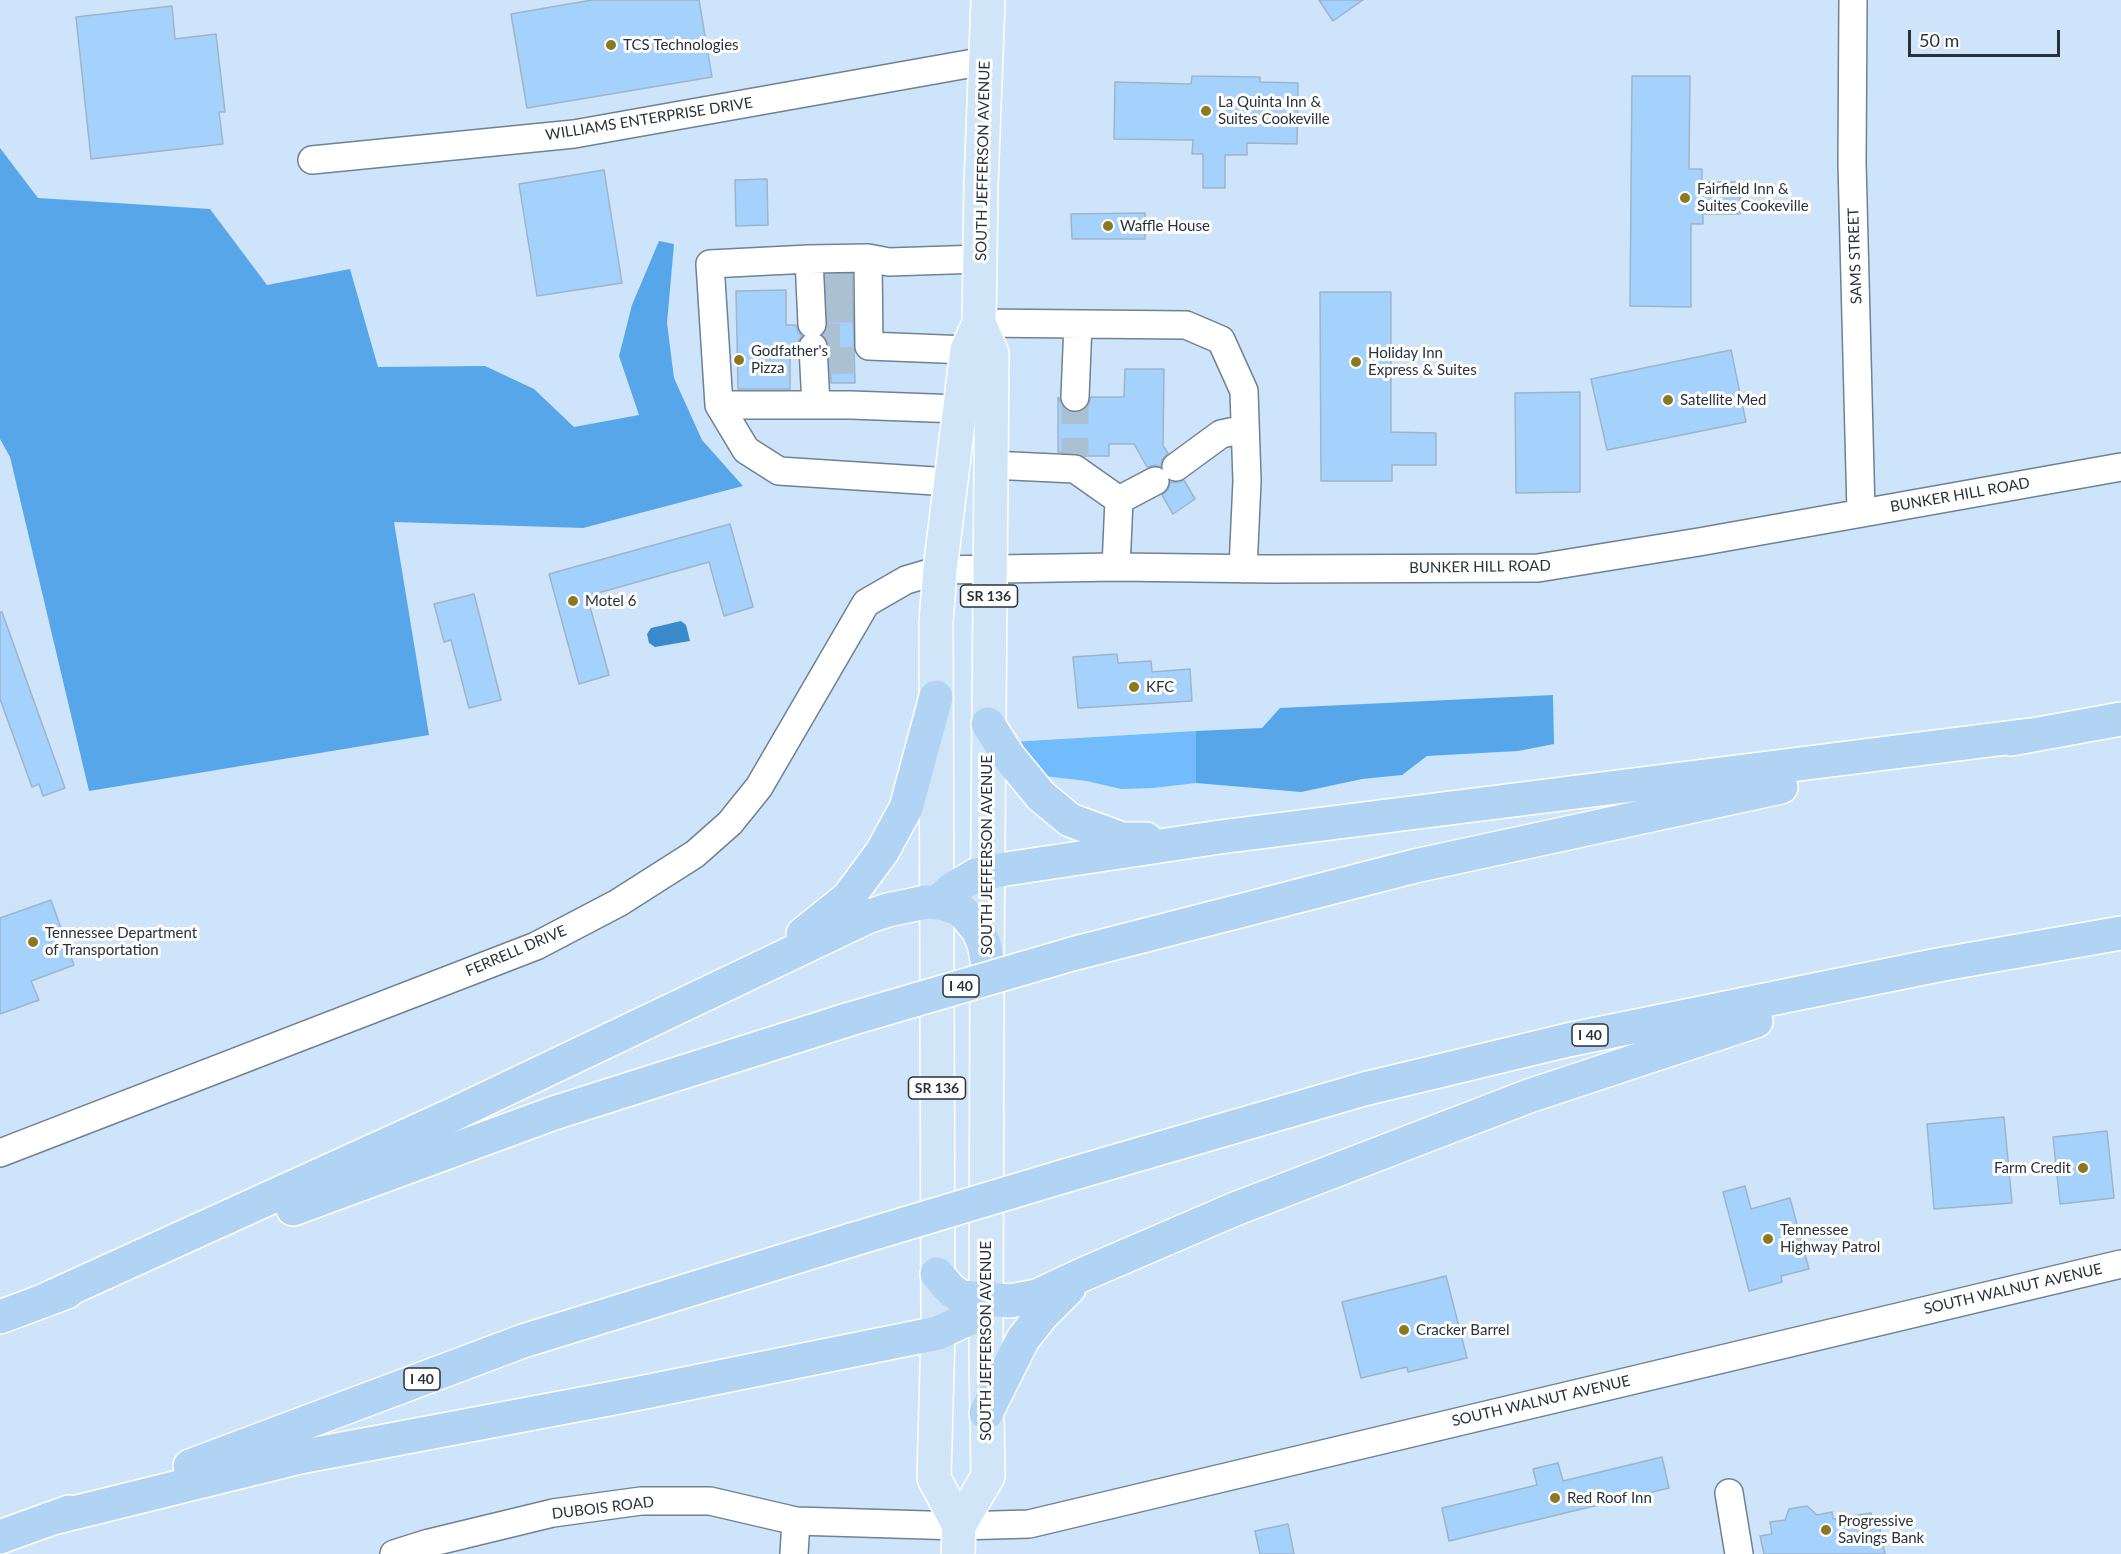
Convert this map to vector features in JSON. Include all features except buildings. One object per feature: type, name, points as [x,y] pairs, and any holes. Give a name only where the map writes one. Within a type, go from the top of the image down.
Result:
[{"type":"highway","points":[[725,984],[802,934],[848,897],[882,852],[906,808],[936,697]]},
{"type":"highway","name":"I 40","points":[[0,1317],[554,1113],[850,1019],[1072,954],[1415,866],[1669,810],[2121,718]]},
{"type":"highway","points":[[988,724],[1009,757],[1041,796],[1070,820],[1122,839],[1220,837]]},
{"type":"highway","points":[[937,903],[964,881],[987,872],[1220,837],[2030,735]]},
{"type":"highway","points":[[47,1299],[454,1114],[867,917],[905,905],[937,903],[956,908],[963,912],[978,930],[987,959]]},
{"type":"highway","name":"I 40","points":[[0,1537],[523,1341],[851,1240],[1364,1089],[1568,1040],[1938,965],[2121,933]]},
{"type":"highway","points":[[937,1274],[951,1290],[961,1297],[1026,1299],[1037,1296],[1235,1209],[1529,1096],[1704,1037],[1938,965]]},
{"type":"highway","points":[[986,1413],[1023,1339],[1042,1316],[1084,1274]]},
{"type":"highway","points":[[49,1519],[300,1457],[640,1393],[938,1333],[970,1318],[986,1299]]},
{"type":"main road","name":"SOUTH JEFFERSON AVENUE","points":[[958,1540],[933,1478],[938,1333],[936,622],[950,482],[959,409],[973,337],[980,260],[988,0]]},
{"type":"main road","name":"SOUTH JEFFERSON AVENUE","points":[[958,1540],[988,1476],[986,1413],[987,872],[992,352],[973,337]]},
{"type":"street","name":"SAMS STREET","points":[[1853,0],[1851,163],[1861,512]]},
{"type":"street","name":"WILLIAMS ENTERPRISE DRIVE","points":[[312,160],[574,134],[985,61]]},
{"type":"street","points":[[868,258],[861,297],[862,345],[973,337],[1078,324],[1186,325],[1221,340],[1245,391],[1247,481],[1243,569]]},
{"type":"street","points":[[950,482],[779,471],[746,450],[719,405],[710,264],[868,258],[889,262],[980,260]]},
{"type":"street","points":[[809,259],[817,323],[816,405]]},
{"type":"street","points":[[1075,396],[1078,324]]},
{"type":"street","points":[[719,405],[959,409]]},
{"type":"street","points":[[1119,500],[1165,474],[1221,434],[1245,429]]},
{"type":"street","points":[[991,465],[1075,462],[1119,500]]},
{"type":"street","name":"BUNKER HILL ROAD","points":[[940,570],[1116,567],[1538,568],[1699,542],[2121,467]]},
{"type":"street","points":[[1116,567],[1119,500]]},
{"type":"street","name":"FERRELL DRIVE","points":[[0,1153],[536,946],[618,903],[695,854],[730,823],[759,787],[866,603],[906,580],[940,570]]},
{"type":"street","name":"SOUTH WALNUT AVENUE","points":[[958,1540],[2121,1264]]},
{"type":"street","points":[[1729,1493],[1739,1554]]},
{"type":"street","name":"DUBOIS ROAD","points":[[394,1554],[429,1548],[553,1513],[640,1501],[710,1501],[796,1521],[958,1540]]},
{"type":"street","points":[[794,1554],[796,1521]]},
{"type":"shaded area","points":[[0,148],[38,198],[210,209],[267,285],[350,269],[378,367],[485,366],[534,389],[574,427],[639,415],[619,356],[632,305],[659,241],[674,244],[667,323],[674,378],[702,440],[743,486],[583,528],[394,522],[429,735],[89,791],[10,457],[0,439]]},
{"type":"shaded area","points":[[681,621],[686,625],[690,641],[655,647],[649,643],[647,634],[651,628]]},
{"type":"shaded area","points":[[1553,695],[1554,744],[1518,751],[1427,756],[1402,775],[1362,779],[1301,792],[1196,783],[1196,731],[1262,728],[1280,708]]},
{"type":"shaded area","points":[[1196,731],[1196,783],[1153,788],[1121,789],[1087,781],[1044,776],[1012,742]]},
{"type":"tunnel","points":[[825,286],[854,285]]},
{"type":"tunnel","points":[[825,309],[854,309]]},
{"type":"tunnel","points":[[813,337],[854,337]]},
{"type":"tunnel","points":[[826,361],[855,360]]},
{"type":"tunnel","points":[[1075,397],[1075,456]]},
{"type":"place","name":"TCS Technologies","points":[[611,45]]},
{"type":"place","name":"La Quinta Inn & Suites Cookeville","points":[[1206,111]]},
{"type":"place","name":"Fairfield Inn & Suites Cookeville","points":[[1685,198]]},
{"type":"place","name":"Waffle House","points":[[1108,226]]},
{"type":"place","name":"Godfather's Pizza","points":[[739,360]]},
{"type":"place","name":"Holiday Inn Express & Suites","points":[[1356,362]]},
{"type":"place","name":"Satellite Med","points":[[1668,400]]},
{"type":"place","name":"Motel 6","points":[[573,601]]},
{"type":"place","name":"KFC","points":[[1134,687]]},
{"type":"place","name":"Tennessee Department of Transportation","points":[[33,942]]},
{"type":"place","name":"Farm Credit","points":[[2083,1168]]},
{"type":"place","name":"Tennessee Highway Patrol","points":[[1768,1239]]},
{"type":"place","name":"Cracker Barrel","points":[[1404,1330]]},
{"type":"place","name":"Red Roof Inn","points":[[1555,1498]]},
{"type":"place","name":"Progressive Savings Bank","points":[[1826,1530]]}]
